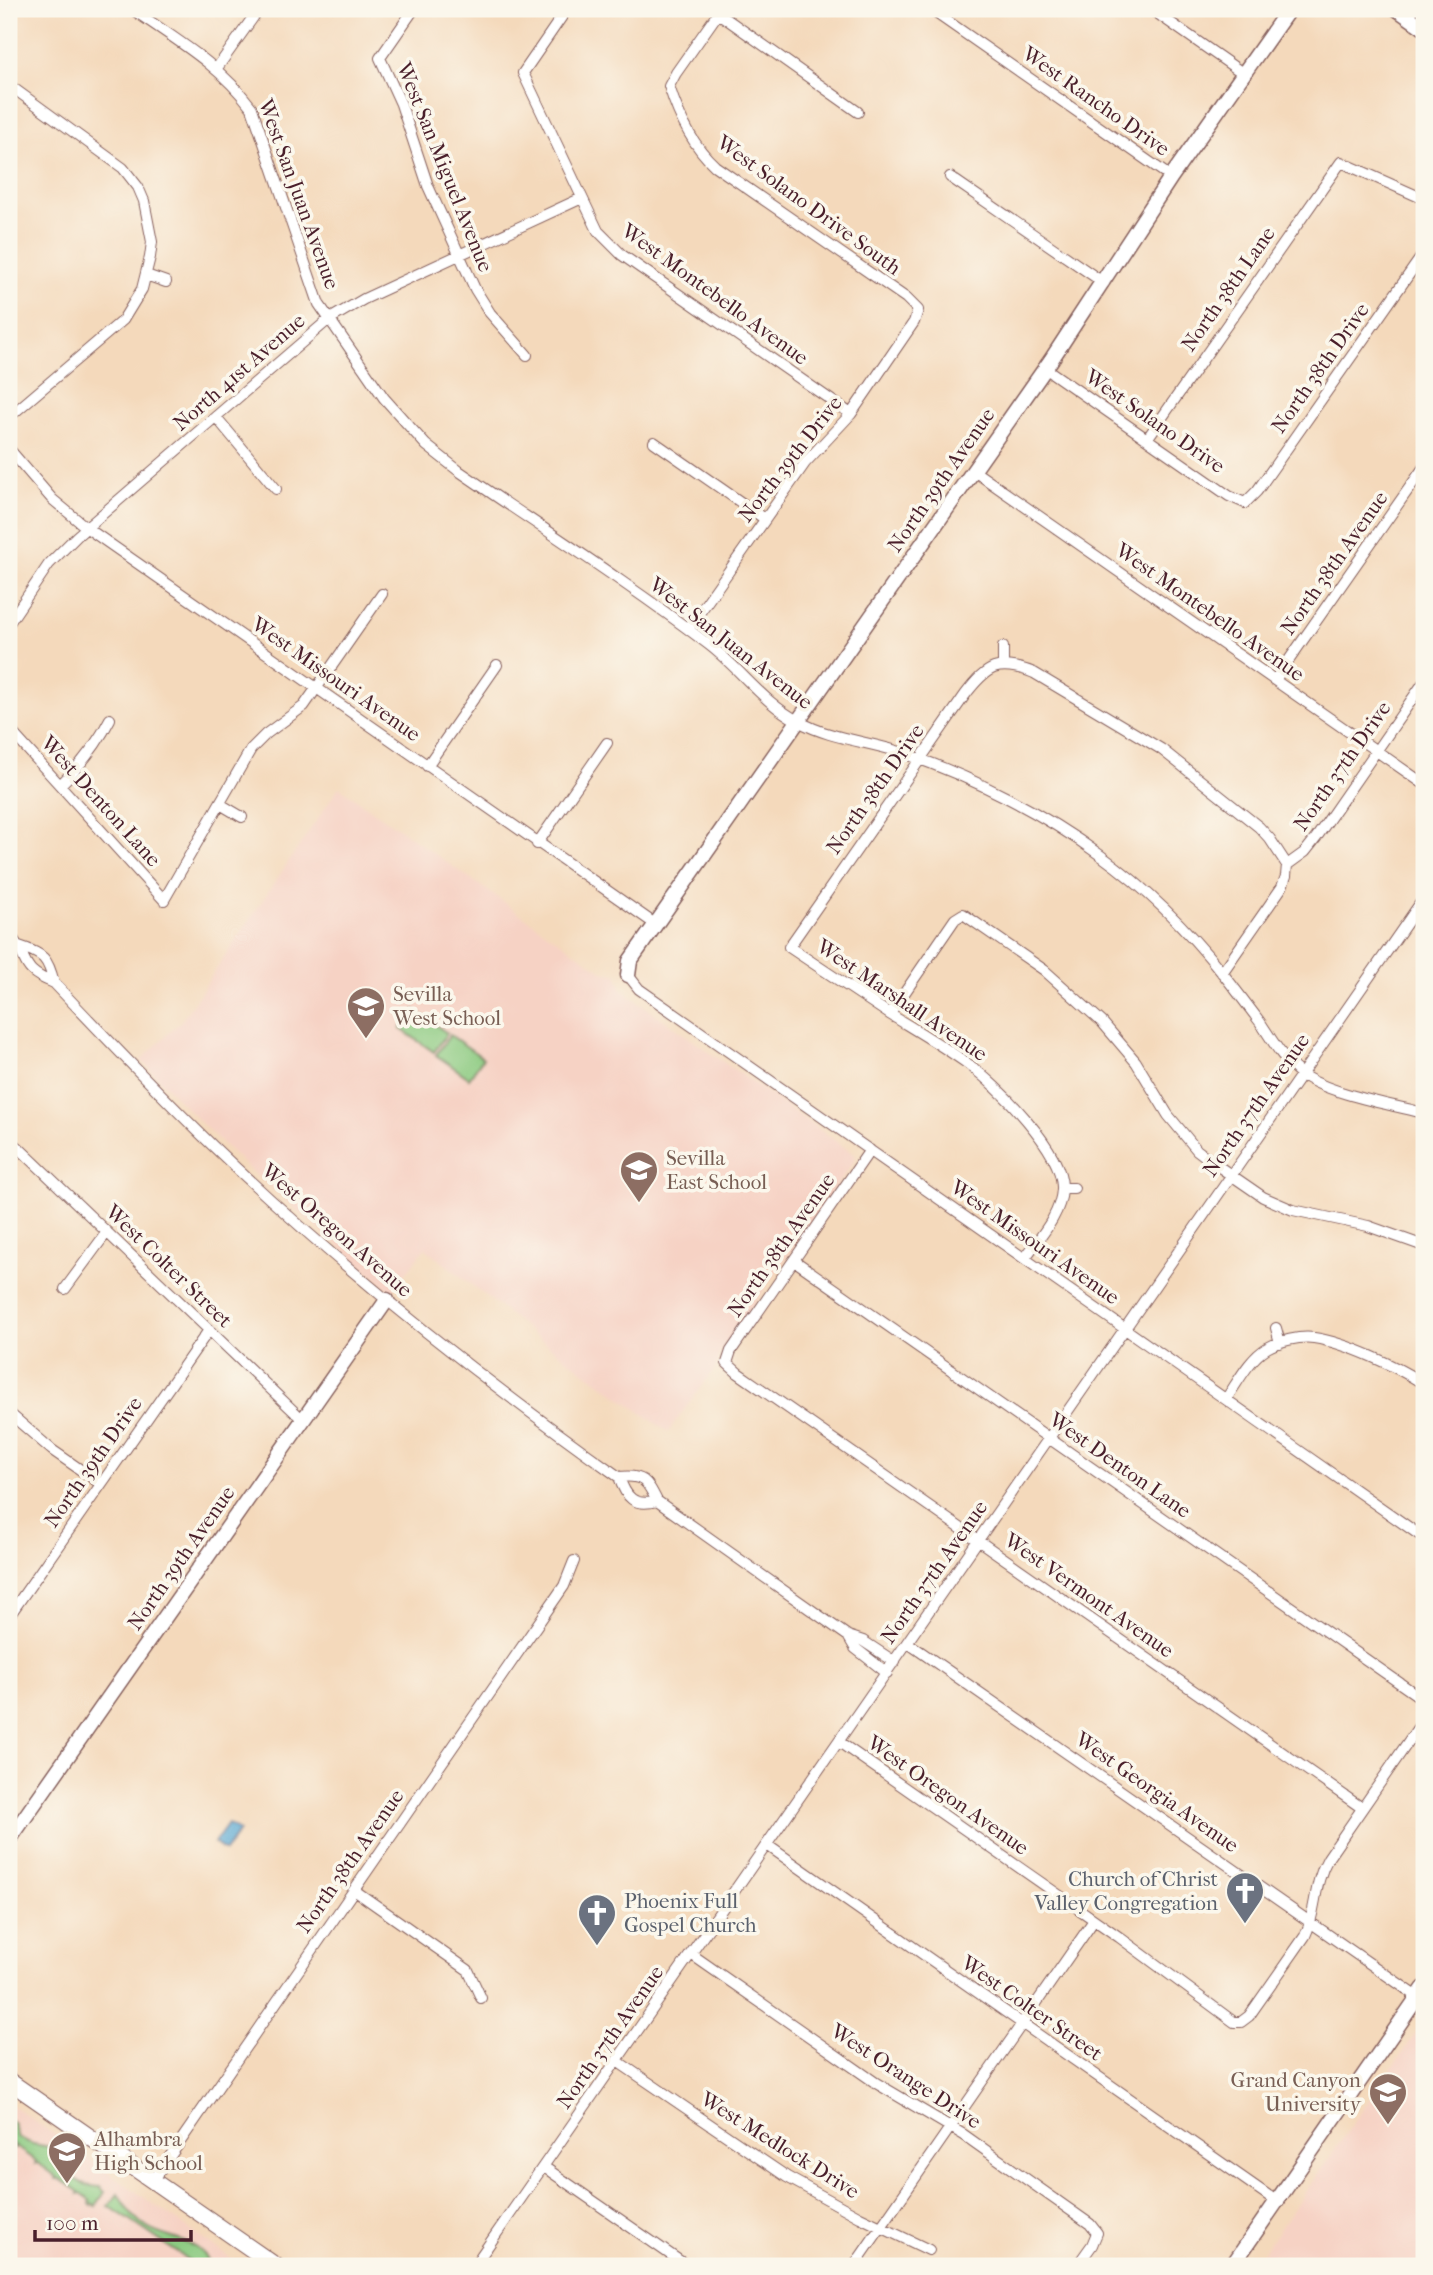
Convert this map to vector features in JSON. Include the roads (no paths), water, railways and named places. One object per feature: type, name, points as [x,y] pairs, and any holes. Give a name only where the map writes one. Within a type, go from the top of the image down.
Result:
[{"type":"main road","points":[[9,2081],[276,2266]]},
{"type":"street","name":"West San Juan Avenue","points":[[132,9],[217,68],[252,108],[319,304],[384,398],[426,446],[711,646],[755,689],[797,721],[828,734],[902,752],[962,777],[1005,798],[1099,854],[1133,880],[1222,973],[1283,1055],[1301,1074],[1318,1084],[1424,1113]]},
{"type":"street","points":[[217,68],[259,9]]},
{"type":"street","name":"West San Miguel Avenue","points":[[414,9],[380,58],[401,104],[428,186],[475,289],[490,313],[527,355]]},
{"type":"street","name":"West Montebello Avenue","points":[[567,9],[523,73],[598,230],[622,255],[851,414]]},
{"type":"street","name":"West Rancho Drive","points":[[930,9],[1171,177]]},
{"type":"street","points":[[1151,9],[1244,74]]},
{"type":"street","name":"North 39th Avenue","points":[[628,975],[630,961],[655,924],[974,471],[1104,282],[1171,177],[1289,9]]},
{"type":"street","points":[[1397,9],[1424,28]]},
{"type":"street","points":[[720,11],[858,112]]},
{"type":"street","name":"West Solano Drive South","points":[[720,11],[669,86],[693,142],[715,166],[906,298],[918,310]]},
{"type":"street","points":[[9,85],[122,168],[138,187],[144,201],[152,242],[142,289],[123,320],[9,417]]},
{"type":"street","name":"North 38th Lane","points":[[1147,439],[1341,162],[1424,198]]},
{"type":"street","points":[[950,177],[1104,282]]},
{"type":"street","name":"North 41st Avenue","points":[[9,623],[49,564],[328,320],[365,299],[582,198]]},
{"type":"street","name":"North 38th Drive","points":[[1245,503],[1257,491],[1424,253]]},
{"type":"street","points":[[146,275],[166,282]]},
{"type":"street","name":"North 39th Drive","points":[[688,629],[805,463],[851,414],[914,322],[918,310]]},
{"type":"street","name":"West Solano Drive","points":[[1045,368],[1229,496],[1245,503]]},
{"type":"street","points":[[216,417],[276,489]]},
{"type":"street","points":[[654,442],[765,519]]},
{"type":"street","name":"West Missouri Avenue","points":[[9,449],[52,499],[87,528],[655,924]]},
{"type":"street","name":"North 38th Avenue","points":[[1275,680],[1424,467]]},
{"type":"street","name":"West Montebello Avenue","points":[[974,471],[1424,784]]},
{"type":"street","points":[[242,817],[220,804],[256,743],[298,712],[382,594]]},
{"type":"street","points":[[1003,647],[1003,666],[1018,667],[1034,673],[1161,750],[1259,827],[1287,865]]},
{"type":"street","points":[[427,766],[497,665]]},
{"type":"street","name":"North 38th Drive","points":[[789,947],[980,676],[991,668],[1003,666]]},
{"type":"street","name":"North 37th Drive","points":[[1222,973],[1282,887],[1287,865],[1305,852],[1317,838],[1424,681]]},
{"type":"street","points":[[60,785],[103,733],[110,719]]},
{"type":"street","name":"West Denton Lane","points":[[9,729],[164,900],[220,804]]},
{"type":"street","points":[[537,844],[607,743]]},
{"type":"street","name":"North 37th Avenue","points":[[474,2266],[1424,898]]},
{"type":"street","points":[[890,1013],[955,919],[962,914],[1044,970],[1102,1021],[1136,1062],[1168,1115],[1197,1150],[1231,1175],[1263,1197],[1293,1210],[1368,1226],[1424,1246]]},
{"type":"street","name":"West Oregon Avenue","points":[[9,934],[19,946],[26,965],[35,976],[54,983],[214,1147],[387,1300],[500,1390],[619,1477],[631,1499],[647,1503],[657,1501]]},
{"type":"street","name":"West Oregon Avenue","points":[[19,946],[40,953],[49,963],[54,983]]},
{"type":"street","name":"West Marshall Avenue","points":[[789,947],[968,1064],[998,1090],[1035,1131],[1052,1155],[1062,1188]]},
{"type":"street","name":"West Missouri Avenue","points":[[628,975],[639,989],[1424,1538]]},
{"type":"street","name":"West Colter Street","points":[[9,1140],[303,1420]]},
{"type":"street","name":"North 38th Avenue","points":[[727,1363],[732,1351],[870,1150]]},
{"type":"street","points":[[1025,1258],[1051,1220],[1062,1188],[1074,1188]]},
{"type":"street","points":[[65,1289],[107,1232]]},
{"type":"street","name":"West Denton Lane","points":[[795,1261],[1424,1700]]},
{"type":"street","name":"North 39th Avenue","points":[[9,1840],[387,1300]]},
{"type":"street","points":[[1276,1328],[1280,1343]]},
{"type":"street","name":"North 39th Drive","points":[[10,1611],[209,1330]]},
{"type":"street","points":[[1226,1399],[1253,1361],[1268,1348],[1280,1343],[1312,1338],[1384,1362],[1424,1384]]},
{"type":"street","name":"West Vermont Avenue","points":[[727,1363],[1362,1808]]},
{"type":"street","points":[[9,1413],[52,1450],[101,1484]]},
{"type":"street","name":"West Oregon Avenue","points":[[619,1477],[639,1477],[649,1485],[657,1501],[848,1636],[863,1641],[895,1662]]},
{"type":"street","name":"North 38th Avenue","points":[[153,2181],[564,1586],[574,1561]]},
{"type":"street","name":"West Oregon Avenue","points":[[848,1636],[855,1648],[887,1673]]},
{"type":"street","name":"West Georgia Avenue","points":[[908,1643],[1311,1923],[1421,1992]]},
{"type":"street","points":[[1311,1923],[1317,1881],[1322,1868],[1424,1719]]},
{"type":"street","name":"West Oregon Avenue","points":[[839,1742],[1234,2021],[1241,2022],[1249,2016],[1305,1936],[1311,1923]]},
{"type":"street","name":"West Colter Street","points":[[767,1845],[1276,2201]]},
{"type":"street","points":[[354,1890],[468,1969],[481,1998]]},
{"type":"street","points":[[854,2266],[1094,1920]]},
{"type":"street","name":"West Orange Drive","points":[[691,1954],[876,2083],[951,2127],[1090,2224],[1097,2233],[1077,2266]]},
{"type":"street","points":[[1232,2266],[1421,1992]]},
{"type":"street","name":"West Medlock Drive","points":[[617,2062],[775,2169],[823,2198],[929,2250]]},
{"type":"street","points":[[544,2167],[687,2266]]},
{"type":"water","points":[[228,1824],[239,1831],[225,1851],[214,1843]]},
{"type":"place","name":"Sevilla West School","points":[[366,1040]]},
{"type":"place","name":"Sevilla East School","points":[[639,1204]]},
{"type":"place","name":"Church of Christ Valley Congregation","points":[[1245,1925]]},
{"type":"place","name":"Phoenix Full Gospel Church","points":[[597,1947]]},
{"type":"place","name":"Grand Canyon University","points":[[1388,2126]]},
{"type":"place","name":"Alhambra High School","points":[[67,2185]]}]
